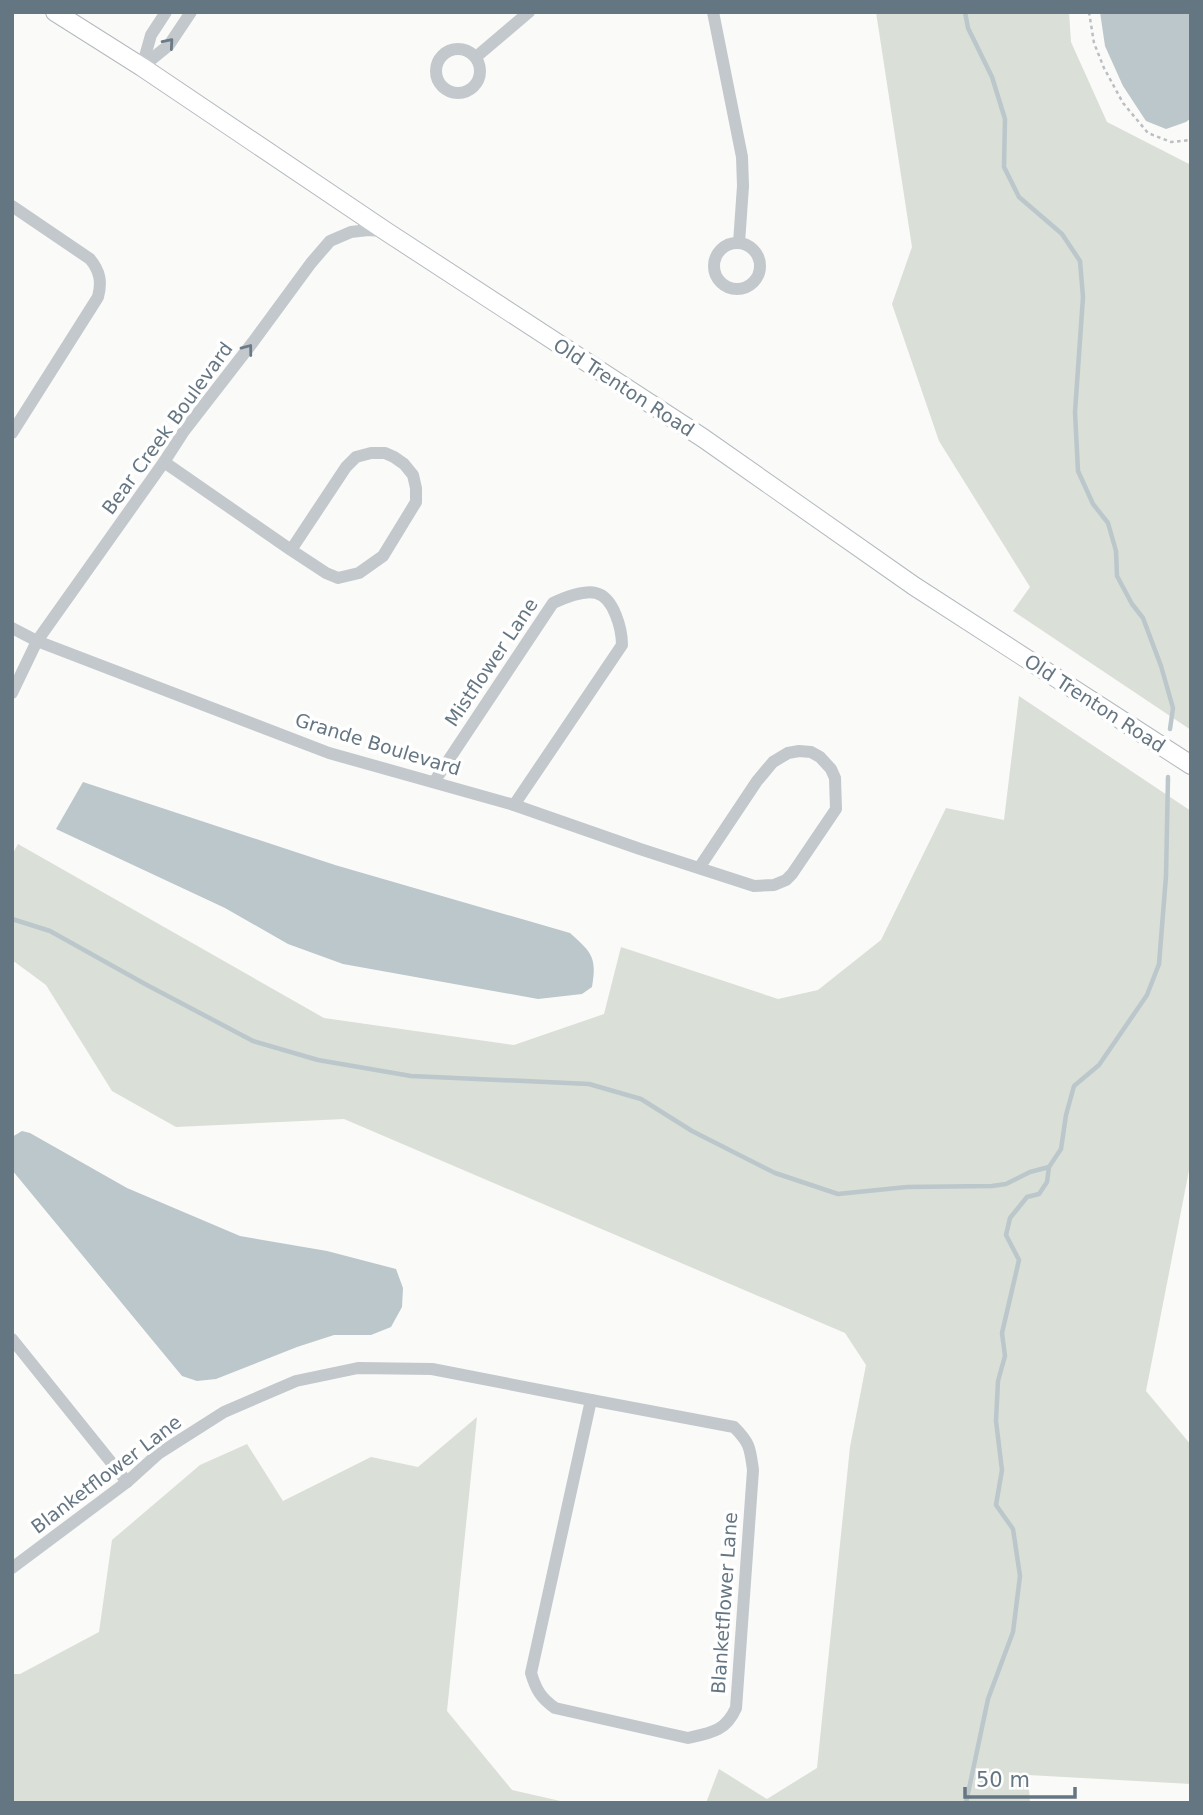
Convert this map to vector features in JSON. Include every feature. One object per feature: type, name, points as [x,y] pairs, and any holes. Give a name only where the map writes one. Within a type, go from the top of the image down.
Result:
[{"type":"main road","name":"Old Trenton Road","points":[[55,12],[703,438],[914,586],[1191,765]]},
{"type":"street","points":[[142,67],[151,36],[166,12]]},
{"type":"street","points":[[142,67],[169,45],[191,12]]},
{"type":"street","points":[[476,57],[529,12]]},
{"type":"street","points":[[713,12],[742,157],[743,186],[738,243]]},
{"type":"street","points":[[12,206],[90,259],[97,267],[101,287],[98,297],[12,433]]},
{"type":"street","name":"Bear Creek Boulevard","points":[[12,693],[37,641],[184,431],[311,263],[330,241],[351,232],[387,232]]},
{"type":"street","points":[[163,463],[291,550],[338,578],[351,576],[383,556],[416,502],[413,475],[404,464],[385,453],[356,457],[345,467],[291,550]]},
{"type":"street","name":"Mistflower Lane","points":[[434,782],[553,603],[570,596],[596,593],[605,598],[617,617],[622,631],[622,645],[514,805]]},
{"type":"street","name":"Grande Boulevard","points":[[12,628],[37,641],[329,753],[514,805],[699,868],[754,886],[774,886],[786,880],[836,809],[835,778],[831,769],[811,752],[788,753],[773,762],[757,781],[699,868]]},
{"type":"street","points":[[12,1339],[127,1482]]},
{"type":"street","name":"Blanketflower Lane","points":[[12,1568],[127,1482],[158,1454],[224,1412],[296,1381],[358,1368],[432,1369],[734,1427],[746,1438],[753,1470],[736,1708],[731,1719],[707,1734],[688,1738],[555,1708],[544,1700],[535,1688],[531,1673],[591,1400]]},
{"type":"path","points":[[1089,12],[1094,43],[1123,103],[1148,133],[1171,142],[1191,140]]},
{"type":"shaded area","points":[[876,12],[1069,12],[1071,42],[1107,122],[1191,165],[1191,730],[1013,611],[1030,587],[939,441],[892,304],[912,247]]},
{"type":"shaded area","points":[[1100,12],[1191,12],[1191,118],[1166,129],[1146,121],[1123,86],[1105,46]]},
{"type":"shaded area","points":[[1019,696],[1191,811],[1191,1160],[1146,1391],[1191,1445],[1191,1784],[1028,1775],[1030,1803],[706,1803],[719,1769],[767,1799],[817,1768],[850,1447],[866,1365],[845,1333],[344,1119],[176,1127],[112,1091],[46,985],[12,960],[12,855],[18,844],[324,1018],[514,1045],[604,1014],[621,947],[778,999],[818,990],[881,940],[946,808],[1004,820]]},
{"type":"shaded area","points":[[83,782],[335,865],[570,933],[591,956],[594,969],[592,987],[582,994],[538,999],[343,964],[288,944],[225,908],[56,829]]},
{"type":"shaded area","points":[[22,1131],[127,1188],[240,1236],[327,1251],[396,1269],[403,1288],[402,1307],[391,1327],[371,1335],[334,1335],[216,1379],[197,1381],[182,1376],[12,1170],[12,1137]]},
{"type":"shaded area","points":[[477,1417],[447,1711],[512,1790],[569,1803],[12,1803],[12,1674],[20,1674],[99,1632],[112,1540],[200,1465],[247,1444],[283,1501],[371,1457],[418,1467]]},
{"type":"waterway","points":[[965,12],[968,28],[992,77],[1005,119],[1004,167],[1019,197],[1062,234],[1080,261],[1083,297],[1075,412],[1078,471],[1093,504],[1108,523],[1116,551],[1117,576],[1143,618],[1161,666],[1173,708],[1170,729]]},
{"type":"waterway","points":[[966,1803],[988,1699],[1013,1632],[1020,1576],[1013,1529],[996,1505],[1002,1470],[996,1421],[998,1381],[1005,1356],[1002,1333],[1019,1260],[1006,1235],[1010,1218],[1027,1197],[1039,1194],[1047,1182],[1049,1167],[1061,1149],[1074,1086],[1099,1065],[1147,995],[1159,964],[1166,876],[1168,777]]},
{"type":"waterway","points":[[12,919],[50,931],[253,1041],[318,1060],[411,1076],[589,1084],[641,1099],[692,1131],[775,1173],[838,1194],[907,1187],[992,1186],[1006,1184],[1030,1172],[1049,1167]]}]
